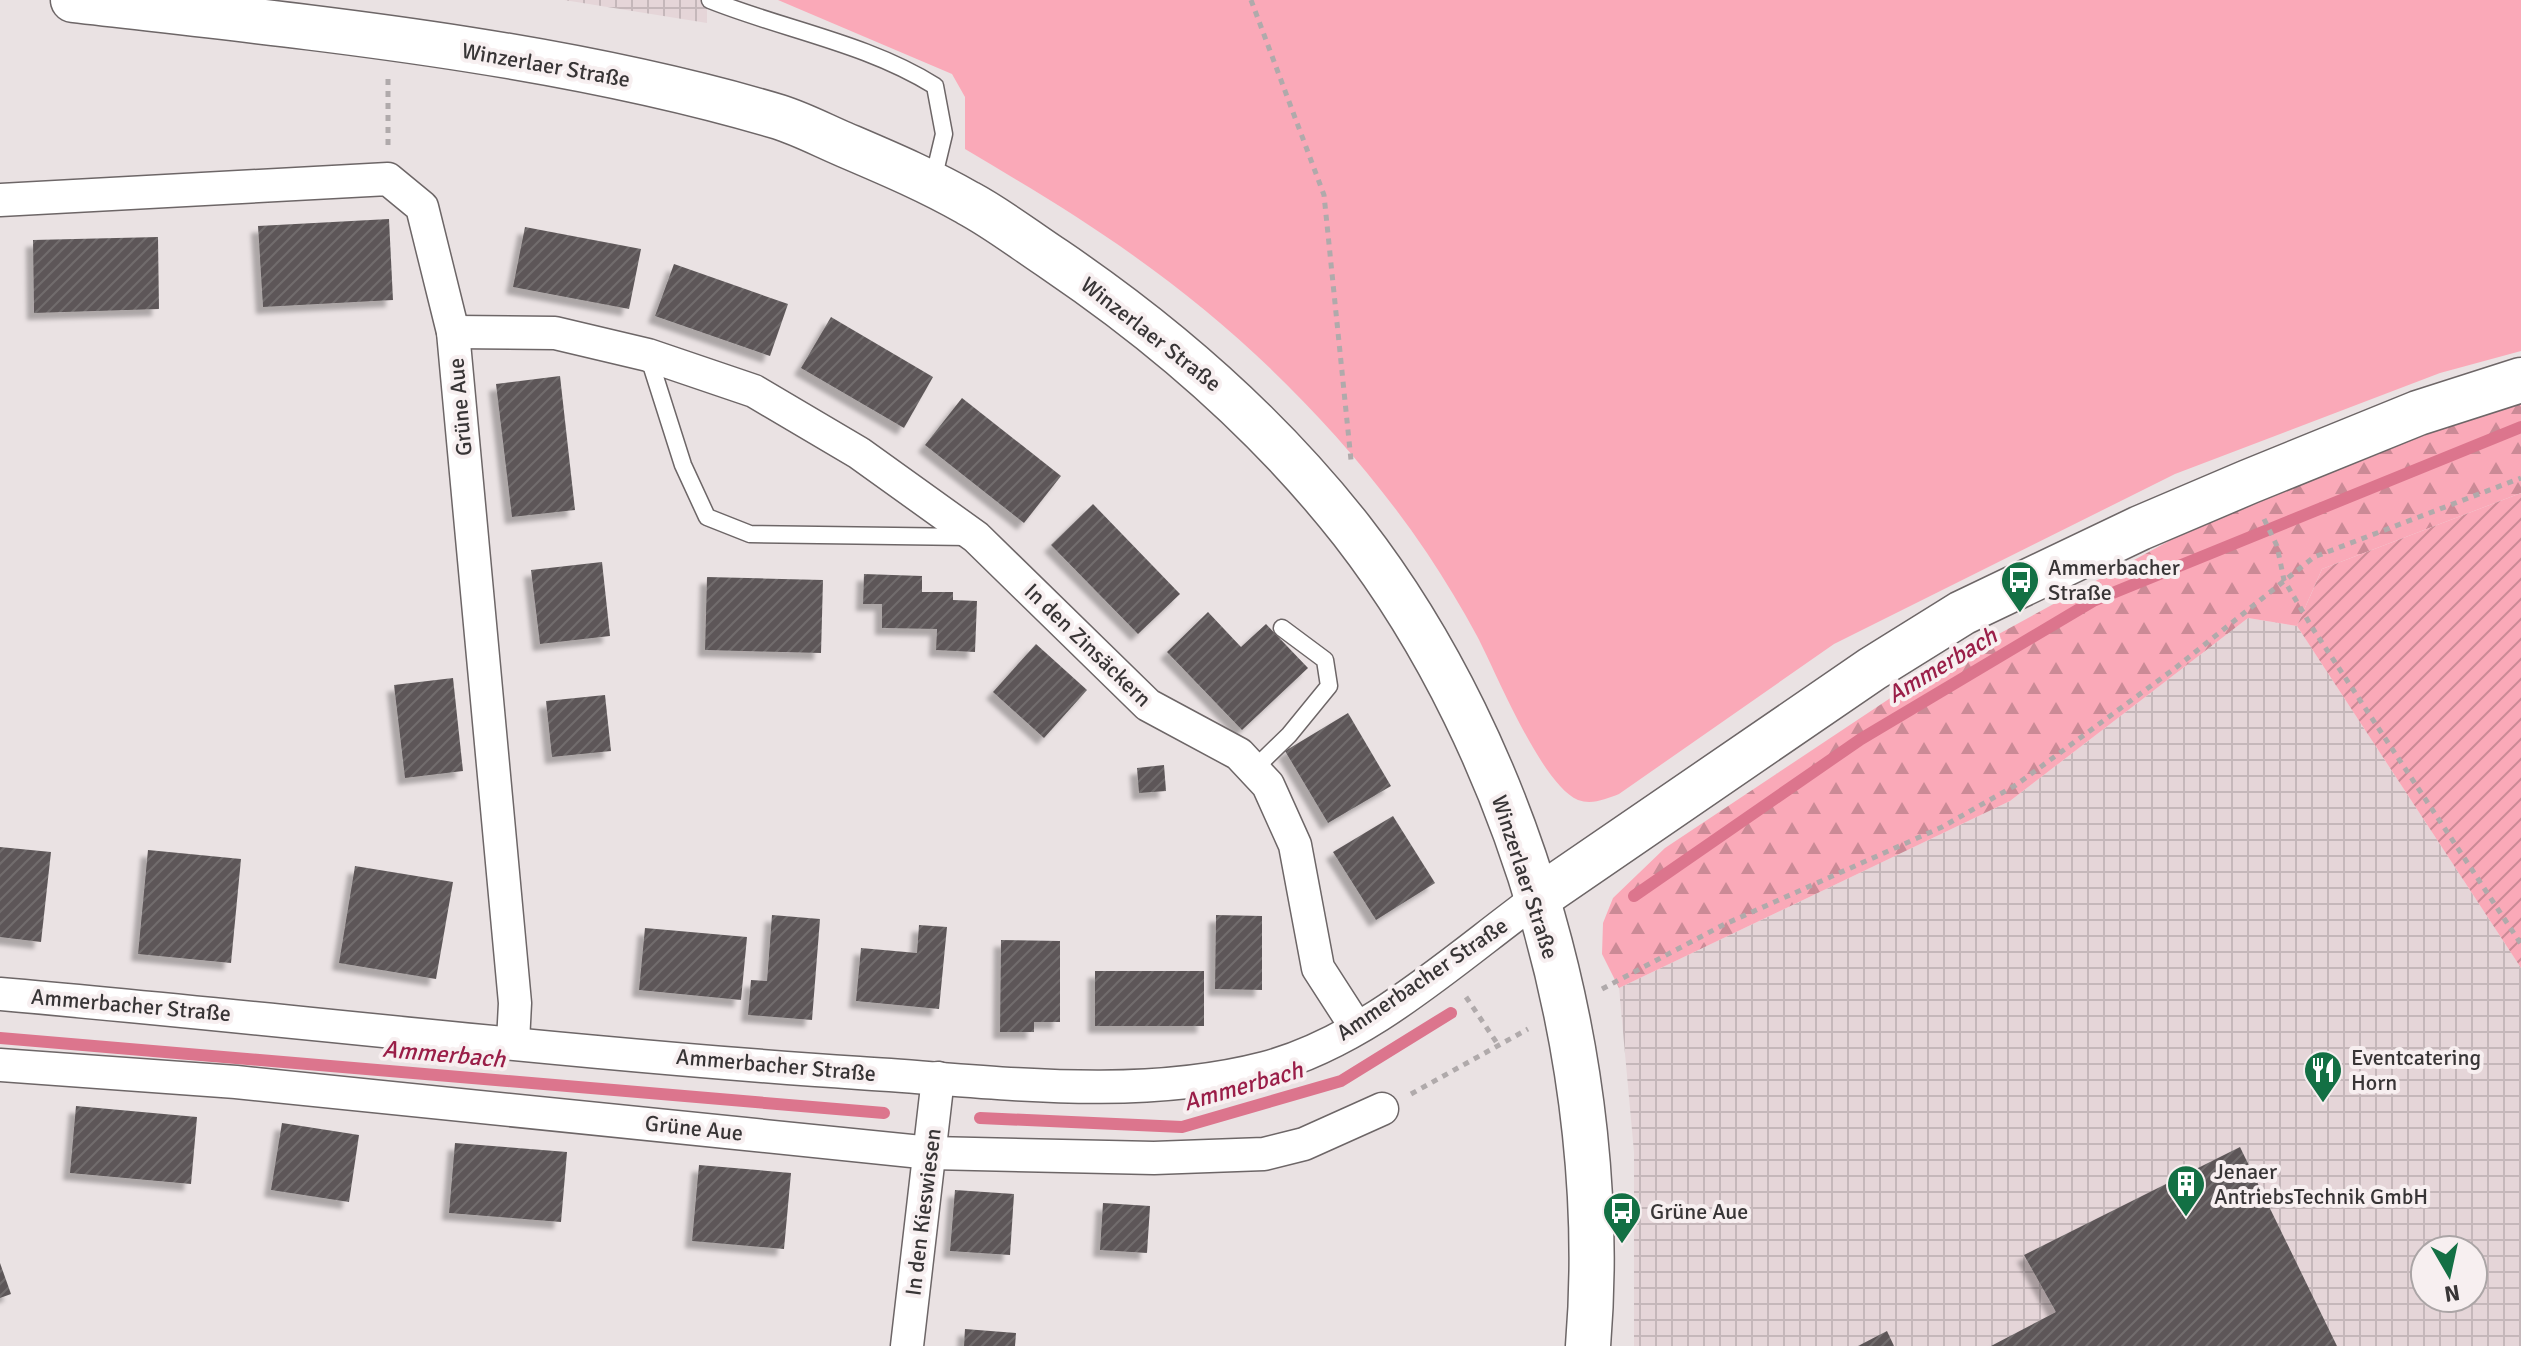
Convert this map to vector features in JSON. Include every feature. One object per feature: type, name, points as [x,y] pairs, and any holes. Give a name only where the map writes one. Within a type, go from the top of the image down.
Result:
[{"type":"main road","name":"Winzerlaer Straße","points":[[73,0],[389,37],[642,83],[784,119],[971,204],[1093,286],[1199,367],[1253,418],[1351,530],[1402,601],[1449,681],[1488,766],[1535,900],[1565,1009],[1589,1163],[1593,1289],[1588,1346]]},
{"type":"main road","name":"Ammerbacher Straße","points":[[1535,900],[1872,669],[1962,613],[2140,528],[2248,482],[2418,413],[2521,380]]},
{"type":"street","points":[[0,200],[388,179]]},
{"type":"street","name":"Grüne Aue","points":[[388,179],[422,207],[453,332],[515,1003],[513,1042]]},
{"type":"street","name":"In den Zinsäckern","points":[[453,332],[555,333],[648,355],[754,391],[859,453],[976,537],[1148,705],[1239,754],[1268,785],[1295,845],[1318,968],[1356,1027]]},
{"type":"street","name":"Ammerbacher Straße","points":[[0,994],[938,1078],[1120,1086],[1218,1077],[1267,1067],[1328,1043],[1356,1027],[1535,900]]},
{"type":"street","name":"Grüne Aue","points":[[0,1065],[236,1082],[931,1153],[1154,1158],[1264,1154],[1304,1144],[1382,1109]]},
{"type":"street","name":"In den Kieswiesen","points":[[907,1346],[938,1078]]},
{"type":"lane","points":[[710,0],[856,48],[904,67],[935,86],[944,134],[932,185]]},
{"type":"lane","points":[[648,355],[683,465],[707,517],[750,534],[976,537]]},
{"type":"lane","points":[[1254,769],[1289,735],[1329,686],[1325,660],[1282,628]]},
{"type":"path","points":[[1251,0],[1324,195],[1352,466]]},
{"type":"path","points":[[388,179],[389,37]]},
{"type":"path","points":[[1594,994],[1723,925],[1942,827],[2016,785],[2077,744],[2314,557],[2521,478]]},
{"type":"path","points":[[2257,504],[2277,546],[2284,580],[2321,642],[2521,944]]},
{"type":"path","points":[[1465,996],[1499,1046]]},
{"type":"path","points":[[1382,1109],[1532,1026]]},
{"type":"shaded area","points":[[564,0],[707,0],[707,23]]},
{"type":"shaded area","name":"Jenaer AntriebsTechnik GmbH","points":[[2248,618],[2297,626],[2521,968],[2521,1346],[1634,1346],[1634,1152],[1619,988],[2010,801]]},
{"type":"green space","points":[[778,0],[2521,0],[2521,351],[2440,373],[2175,474],[1834,644],[1619,794],[1599,801],[1578,800],[1549,773],[1535,751],[1471,626],[1427,553],[1364,470],[1294,391],[1216,320],[1134,256],[965,149],[965,97],[952,74]]},
{"type":"green space","points":[[2521,402],[2521,493],[2322,569],[2297,626],[2248,618],[2010,801],[1619,988],[1602,954],[1603,923],[1613,898],[1665,848],[1931,671],[2200,524],[2464,419]]},
{"type":"green space","points":[[2521,493],[2521,968],[2297,626],[2322,569]]},
{"type":"building","points":[[389,219],[393,300],[263,307],[258,226]]},
{"type":"building","points":[[525,227],[641,249],[629,309],[513,287]]},
{"type":"building","points":[[158,237],[159,309],[34,313],[33,240]]},
{"type":"building","points":[[674,264],[788,304],[770,356],[655,316]]},
{"type":"building","points":[[831,317],[933,377],[904,428],[801,368]]},
{"type":"building","points":[[560,376],[575,510],[512,517],[496,384]]},
{"type":"building","points":[[962,398],[1061,476],[1024,523],[925,445]]},
{"type":"building","points":[[1093,504],[1180,594],[1138,634],[1051,545]]},
{"type":"building","points":[[602,562],[610,636],[540,644],[531,570]]},
{"type":"building","points":[[864,574],[922,576],[922,592],[953,592],[953,600],[977,601],[975,652],[936,650],[937,629],[882,628],[882,604],[863,604]]},
{"type":"building","points":[[707,577],[823,580],[821,653],[705,650]]},
{"type":"building","points":[[1208,612],[1241,647],[1266,624],[1308,668],[1242,730],[1167,652]]},
{"type":"building","points":[[1036,644],[1087,690],[1044,738],[993,692]]},
{"type":"building","points":[[453,678],[463,771],[405,778],[394,685]]},
{"type":"building","points":[[605,695],[611,751],[552,757],[546,701]]},
{"type":"building","points":[[1348,713],[1391,786],[1328,823],[1285,751]]},
{"type":"building","points":[[1164,765],[1166,791],[1139,793],[1137,768]]},
{"type":"building","points":[[1393,816],[1435,883],[1376,920],[1333,852]]},
{"type":"building","points":[[0,847],[51,852],[41,942],[0,937]]},
{"type":"building","points":[[148,850],[241,859],[231,963],[138,954]]},
{"type":"building","points":[[355,866],[453,882],[436,979],[339,963]]},
{"type":"building","points":[[772,915],[820,919],[812,1020],[748,1015],[751,980],[767,981]]},
{"type":"building","points":[[1216,915],[1262,916],[1262,990],[1215,989]]},
{"type":"building","points":[[919,925],[947,927],[939,1009],[856,1001],[861,948],[917,953]]},
{"type":"building","points":[[645,928],[747,937],[741,1000],[639,990]]},
{"type":"building","points":[[1001,940],[1060,941],[1060,1022],[1034,1022],[1034,1032],[1000,1032]]},
{"type":"building","points":[[1095,971],[1204,971],[1204,1026],[1095,1026]]},
{"type":"building","points":[[76,1106],[197,1117],[191,1184],[70,1173]]},
{"type":"building","points":[[282,1123],[359,1135],[349,1202],[271,1190]]},
{"type":"building","points":[[455,1143],[567,1152],[561,1222],[449,1213]]},
{"type":"building","name":"Jenaer AntriebsTechnik GmbH","points":[[2240,1147],[2337,1346],[1991,1346],[2056,1312],[2024,1255]]},
{"type":"building","points":[[699,1165],[791,1173],[784,1249],[692,1241]]},
{"type":"building","points":[[955,1190],[1014,1194],[1010,1255],[950,1251]]},
{"type":"building","points":[[1103,1203],[1150,1206],[1147,1253],[1100,1250]]},
{"type":"building","points":[[0,1263],[11,1294],[0,1298]]},
{"type":"building","points":[[965,1329],[1016,1333],[1015,1346],[964,1346]]},
{"type":"building","points":[[1887,1331],[1894,1346],[1858,1346]]},
{"type":"waterway","name":"Ammerbach","points":[[1634,896],[1861,739],[2093,601],[2521,427]]},
{"type":"waterway","name":"Ammerbach","points":[[980,1118],[1182,1127],[1341,1081],[1451,1013]]},
{"type":"waterway","name":"Ammerbach","points":[[0,1038],[884,1113]]},
{"type":"place","name":"Ammerbacher Straße","points":[[2020,614]]},
{"type":"place","name":"Eventcatering Horn","points":[[2323,1104]]},
{"type":"place","name":"Jenaer AntriebsTechnik GmbH","points":[[2186,1218]]},
{"type":"place","name":"Grüne Aue","points":[[1622,1245]]}]
